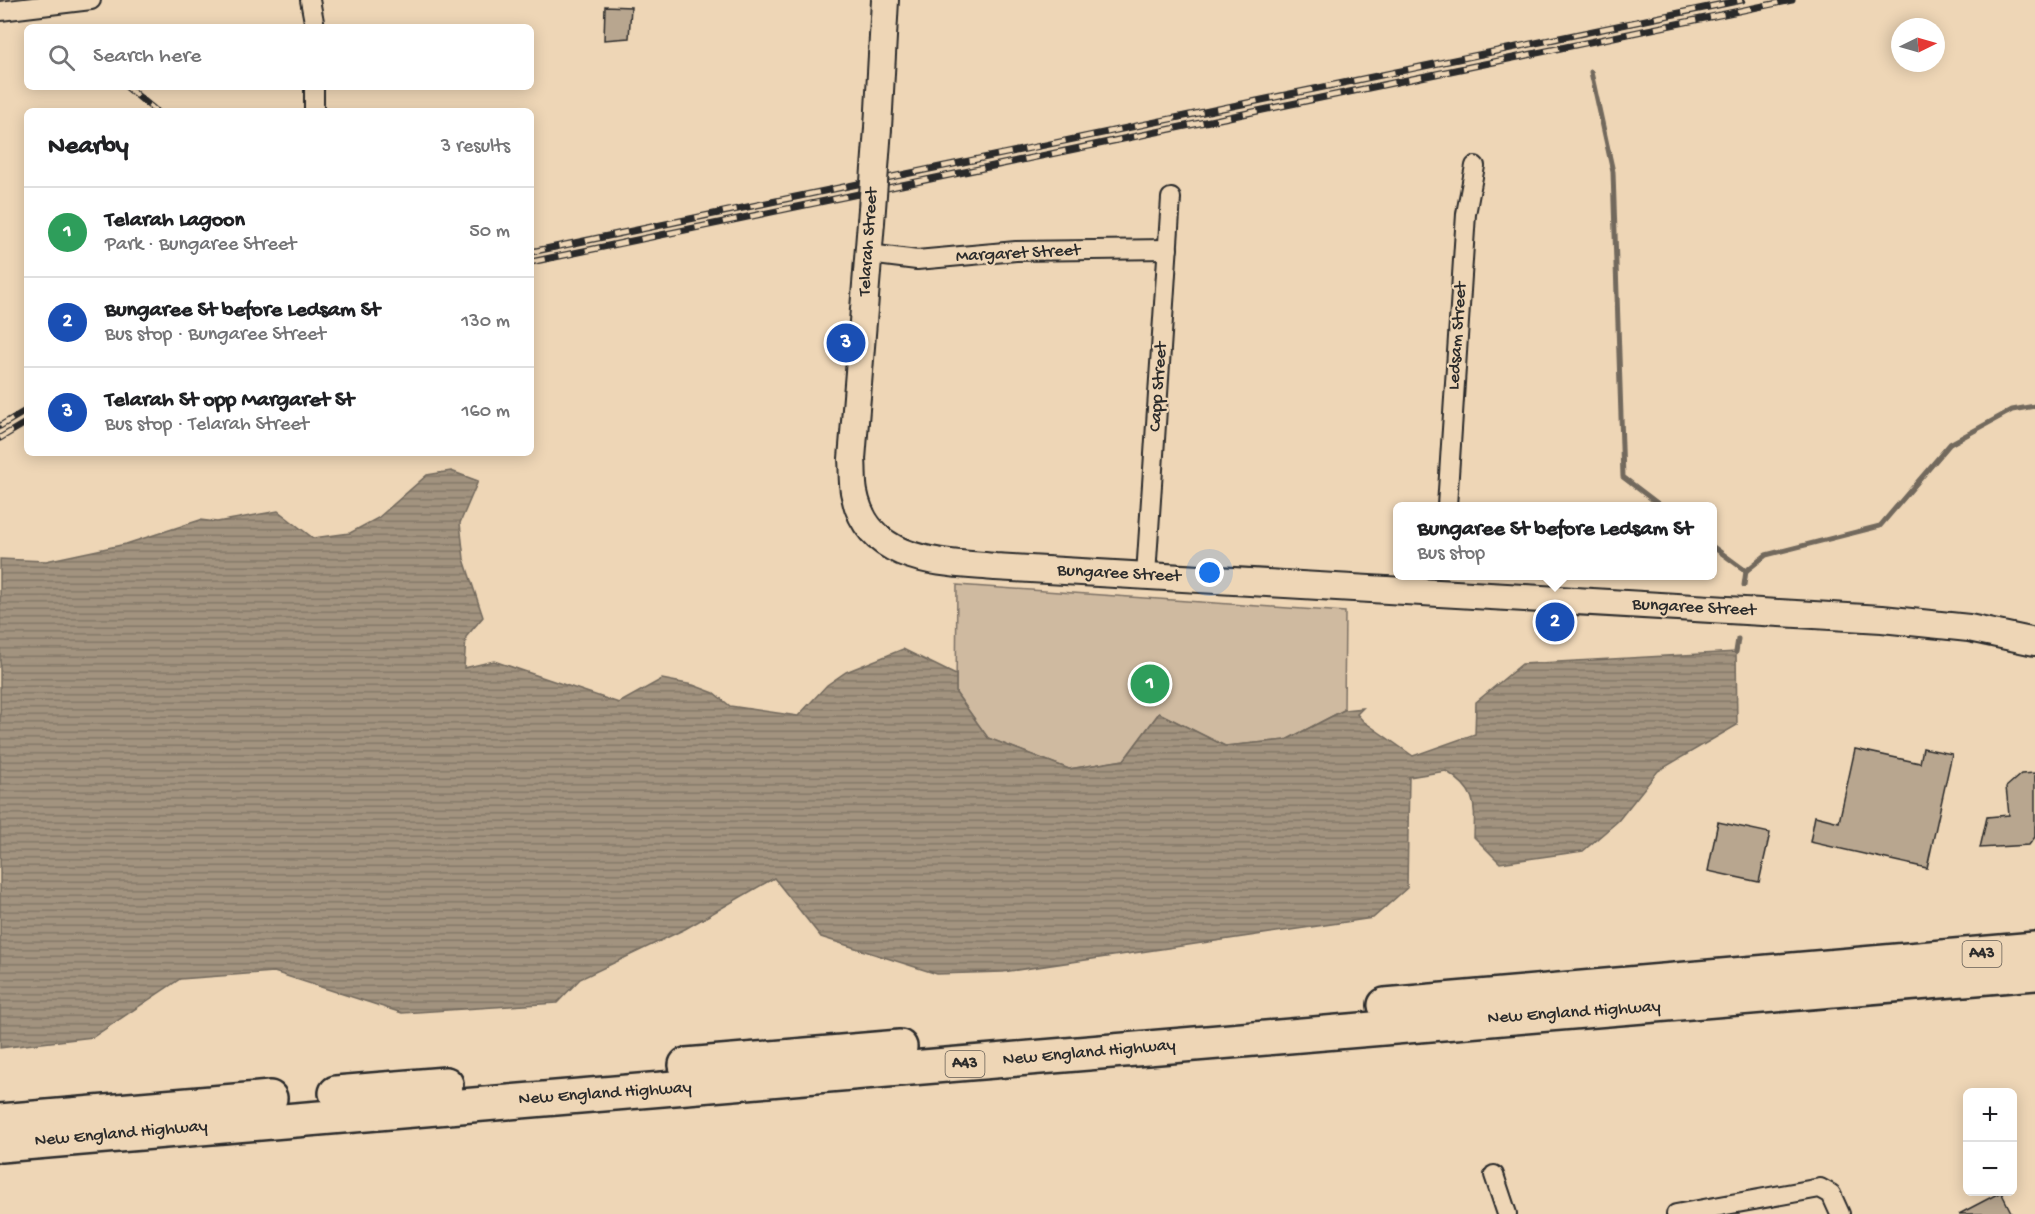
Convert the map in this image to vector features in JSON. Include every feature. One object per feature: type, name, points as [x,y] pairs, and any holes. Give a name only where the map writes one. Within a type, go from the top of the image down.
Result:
[{"type":"highway","points":[[1928,959],[1991,939],[2035,933]]},
{"type":"highway","name":"New England Highway","points":[[0,1121],[2035,949]]},
{"type":"highway","name":"New England Highway","points":[[0,1145],[2035,973]]},
{"type":"street","points":[[0,11],[91,0]]},
{"type":"street","points":[[310,0],[314,24]]},
{"type":"street","name":"Telarah Street","points":[[885,0],[869,254],[852,459],[854,493],[864,521],[887,545]]},
{"type":"street","points":[[314,90],[314,108]]},
{"type":"street","name":"Ledsam Street","points":[[1447,502],[1466,214],[1475,166]]},
{"type":"street","name":"Capp Street","points":[[1146,575],[1171,198]]},
{"type":"street","name":"Margaret Street","points":[[869,254],[916,260],[1016,251],[1168,249]]},
{"type":"street","name":"Bungaree Street","points":[[887,545],[928,561],[1146,575],[1442,584],[1882,619],[1969,628],[2035,642]]},
{"type":"street","points":[[1494,1175],[1507,1214]]},
{"type":"street","points":[[1676,1214],[1821,1188],[1831,1194],[1840,1214]]},
{"type":"shaded area","points":[[451,471],[478,481],[460,523],[464,559],[483,617],[466,637],[464,668],[494,661],[619,703],[662,679],[693,685],[714,693],[730,706],[798,716],[827,685],[846,672],[903,649],[956,675],[956,693],[988,738],[1069,769],[1124,760],[1159,713],[1225,746],[1286,740],[1344,710],[1363,708],[1357,714],[1363,721],[1413,756],[1475,734],[1476,702],[1522,664],[1736,652],[1737,725],[1658,771],[1618,821],[1583,851],[1500,863],[1474,837],[1474,806],[1464,785],[1446,771],[1409,777],[1407,888],[1373,918],[1003,972],[937,974],[821,937],[774,878],[685,929],[580,979],[557,1003],[402,1013],[274,972],[180,979],[93,1037],[0,1048],[0,559],[46,561],[126,544],[200,520],[217,522],[278,511],[313,538],[350,533],[378,518],[427,475]]},
{"type":"shaded area","points":[[957,585],[1345,612],[1344,710],[1286,740],[1225,746],[1159,713],[1124,760],[1069,769],[988,738],[956,693]]},
{"type":"building","points":[[605,6],[631,7],[629,38],[604,40]]},
{"type":"building","points":[[1923,748],[1952,754],[1927,868],[1810,842],[1815,816],[1839,822],[1855,749],[1920,763]]},
{"type":"building","points":[[2035,773],[2035,837],[2029,845],[1980,848],[1987,817],[2009,815],[2006,787],[2021,774]]},
{"type":"building","points":[[1718,822],[1770,833],[1759,882],[1708,871]]},
{"type":"building","points":[[1993,1196],[2003,1196],[2012,1214],[1959,1214]]},
{"type":"waterway","points":[[1591,72],[1613,172],[1623,477],[1656,502]]},
{"type":"waterway","points":[[1744,585],[1746,571],[1766,555],[1880,526],[1950,444],[2012,410],[2035,406]]},
{"type":"waterway","points":[[1717,550],[1746,571]]},
{"type":"waterway","points":[[1736,652],[1738,639]]},
{"type":"railway","points":[[534,251],[1742,0]]},
{"type":"railway","points":[[534,261],[1792,0]]},
{"type":"railway","points":[[131,90],[152,108]]},
{"type":"railway","points":[[0,426],[24,412]]},
{"type":"railway","points":[[0,438],[24,424]]},
{"type":"place","name":"Telarah St opp Margaret St","points":[[846,343]]},
{"type":"place","name":"Bungaree St before Ledsam St","points":[[1555,622]]},
{"type":"place","name":"Telarah Lagoon","points":[[1150,684]]}]
